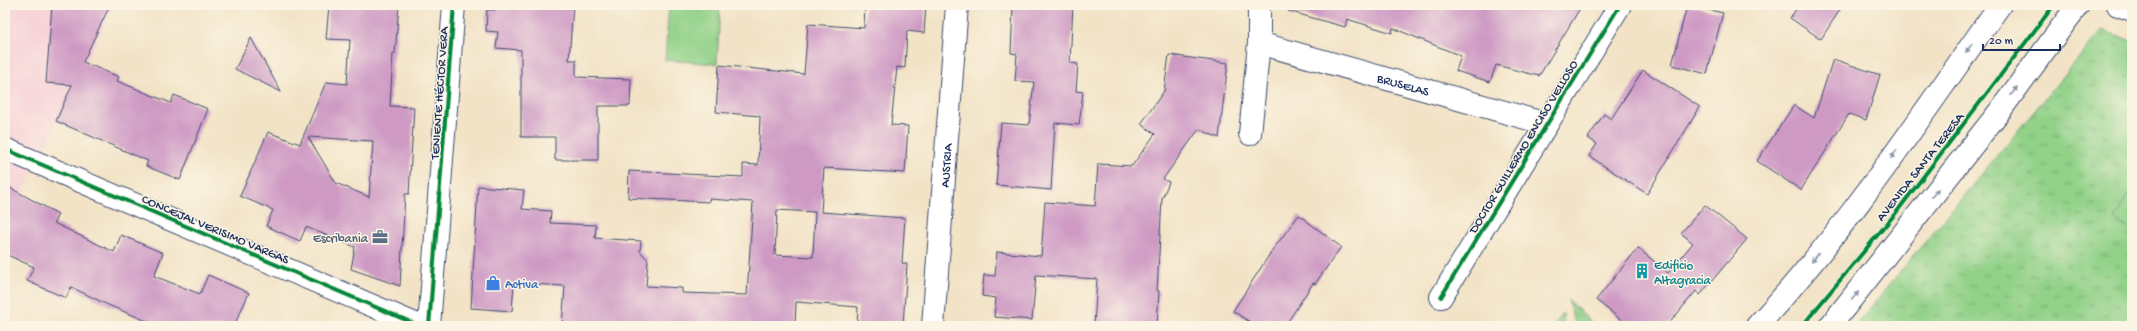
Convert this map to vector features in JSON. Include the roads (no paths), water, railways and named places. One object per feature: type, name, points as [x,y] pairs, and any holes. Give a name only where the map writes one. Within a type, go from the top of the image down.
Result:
[{"type":"street","name":"TENIENTE HÉCTOR VERA","points":[[430,326],[454,5]]},
{"type":"street","name":"AUSTRIA","points":[[933,326],[957,5]]},
{"type":"street","points":[[1250,134],[1259,43],[1259,5]]},
{"type":"street","name":"DOCTOR GUILLERMO ENCISO VELLOSO","points":[[1440,297],[1620,5]]},
{"type":"street","name":"AVENIDA SANTA TERESA","points":[[1757,326],[1788,293],[1861,200],[2000,5]]},
{"type":"street","points":[[1830,326],[1999,112],[2078,5]]},
{"type":"street","points":[[2118,5],[2132,10]]},
{"type":"street","name":"BRUSELAS","points":[[1259,43],[1546,124]]},
{"type":"street","name":"CONCEJAL VERISIMO VARGAS","points":[[5,149],[420,326]]},
{"type":"place","name":"Escribania","points":[[380,237]]},
{"type":"place","name":"Edificio Altagracia","points":[[1642,271]]},
{"type":"place","name":"Activa","points":[[493,283]]}]
